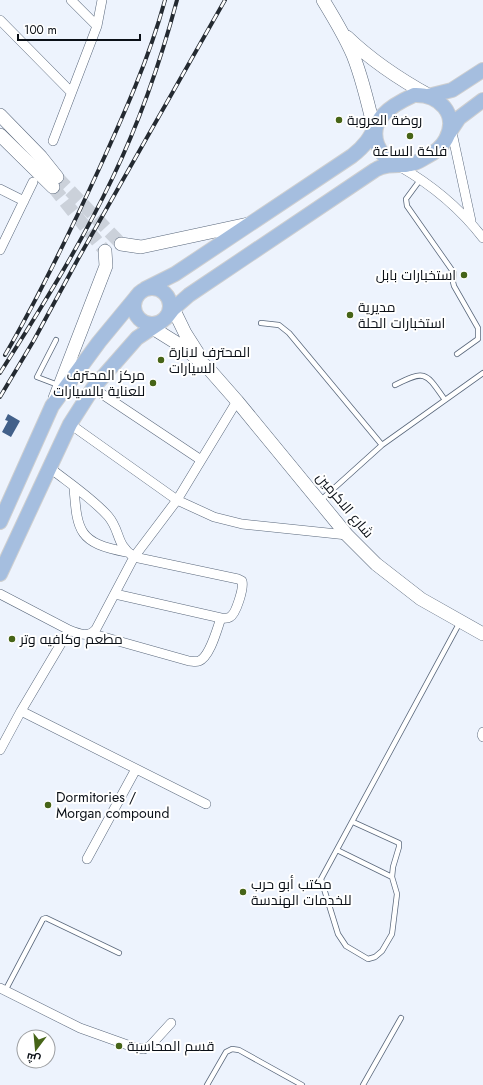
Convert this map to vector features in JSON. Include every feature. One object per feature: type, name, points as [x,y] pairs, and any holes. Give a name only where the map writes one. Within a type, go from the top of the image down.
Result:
[{"type":"main road","points":[[430,97],[452,90],[483,70]]},
{"type":"main road","points":[[0,522],[52,406],[99,342],[141,293],[175,274],[363,148],[376,129],[382,115],[403,100],[414,95],[424,95],[430,97],[441,104],[447,112],[450,128]]},
{"type":"main road","points":[[0,574],[70,424],[93,388],[137,338],[161,316],[188,295],[375,170],[382,166],[397,163],[416,163],[438,149],[446,140],[450,128],[459,118],[483,100]]},
{"type":"main road","points":[[376,129],[376,143],[380,152],[397,163]]},
{"type":"main road","points":[[151,288],[162,291],[166,295],[161,316],[138,318],[134,307],[141,293],[151,288]]},
{"type":"street","points":[[71,0],[98,26]]},
{"type":"street","points":[[53,141],[98,26],[102,0]]},
{"type":"street","points":[[323,0],[350,48],[376,129]]},
{"type":"street","points":[[0,20],[72,92]]},
{"type":"street","points":[[341,31],[373,60],[398,78],[430,97]]},
{"type":"street","points":[[0,115],[42,157],[55,182],[0,135]]},
{"type":"street","points":[[450,128],[467,204],[479,231]]},
{"type":"street","points":[[397,163],[453,204],[479,231]]},
{"type":"street","points":[[0,250],[33,182]]},
{"type":"street","points":[[0,189],[24,201]]},
{"type":"street","points":[[121,244],[141,247],[250,224]]},
{"type":"street","points":[[52,406],[106,266],[105,251]]},
{"type":"street","name":"شارع الاكرمين","points":[[161,316],[183,346],[208,368],[347,535],[376,564],[421,599],[483,634]]},
{"type":"street","name":"شارع الاكرمين","points":[[161,316],[185,333],[208,368]]},
{"type":"street","points":[[93,388],[202,460]]},
{"type":"street","points":[[93,634],[115,594],[130,554],[177,500],[237,401]]},
{"type":"street","points":[[70,424],[177,500],[214,517],[242,524],[347,535]]},
{"type":"street","points":[[50,468],[98,506],[109,517],[116,530],[120,543],[130,554]]},
{"type":"street","points":[[74,487],[75,513],[79,528],[87,537],[108,548],[238,579],[242,581],[243,586],[235,611],[232,616],[228,618],[220,618],[115,594]]},
{"type":"street","points":[[0,594],[69,630],[82,635],[93,634],[189,661],[198,661],[204,657],[210,649],[220,618]]},
{"type":"street","points":[[0,750],[21,711],[69,630]]},
{"type":"street","points":[[21,711],[206,804]]},
{"type":"street","points":[[483,732],[483,737]]},
{"type":"street","points":[[87,859],[136,769]]},
{"type":"street","points":[[3,990],[80,1028],[136,1048],[144,1049],[150,1046],[171,1023]]},
{"type":"lane","points":[[420,180],[406,199],[407,206],[454,274],[454,286],[478,328],[478,339],[457,354]]},
{"type":"lane","points":[[261,323],[279,325],[289,333],[382,445]]},
{"type":"lane","points":[[56,340],[37,377],[60,385]]},
{"type":"lane","points":[[320,501],[382,445],[483,373]]},
{"type":"lane","points":[[395,385],[417,375],[424,376],[430,379],[445,400]]},
{"type":"lane","points":[[353,822],[398,843],[399,847],[393,867],[392,877],[398,894],[392,934],[382,951],[375,957],[368,959],[346,946],[338,934],[321,879],[460,622]]},
{"type":"lane","points":[[337,850],[392,877]]},
{"type":"lane","points":[[3,990],[43,919],[46,918],[119,953]]},
{"type":"lane","points":[[363,1085],[401,1018]]},
{"type":"lane","points":[[207,1085],[226,1052],[232,1049],[239,1050],[302,1085]]},
{"type":"building","points":[[8,414],[20,421],[11,437],[2,432],[8,421],[5,420]]},
{"type":"tunnel","points":[[57,177],[121,244]]},
{"type":"tunnel","points":[[53,187],[105,251]]},
{"type":"railway","points":[[5,355],[54,263],[127,107],[144,65],[165,0]]},
{"type":"railway","points":[[0,373],[45,302],[87,229],[122,158],[149,91],[177,0]]},
{"type":"railway","points":[[0,397],[34,340],[78,259],[225,0]]},
{"type":"place","name":"روضة العروبة","points":[[339,120]]},
{"type":"place","name":"فلكة الساعة","points":[[410,136]]},
{"type":"place","name":"استخبارات بابل","points":[[464,275]]},
{"type":"place","name":"مديرية استخبارات الحلة","points":[[350,315]]},
{"type":"place","name":"المحترف لانارة السيارات","points":[[161,360]]},
{"type":"place","name":"مركز المحترف للعناية بالسيارات","points":[[153,383]]},
{"type":"place","name":"مطعم وكافيه وتر","points":[[12,639]]},
{"type":"place","name":"Dormitories / Morgan compound","points":[[48,805]]},
{"type":"place","name":"مكتب أبو حرب للخدمات الهندسة","points":[[243,892]]},
{"type":"place","name":"قسم المحاسبة","points":[[119,1046]]}]
